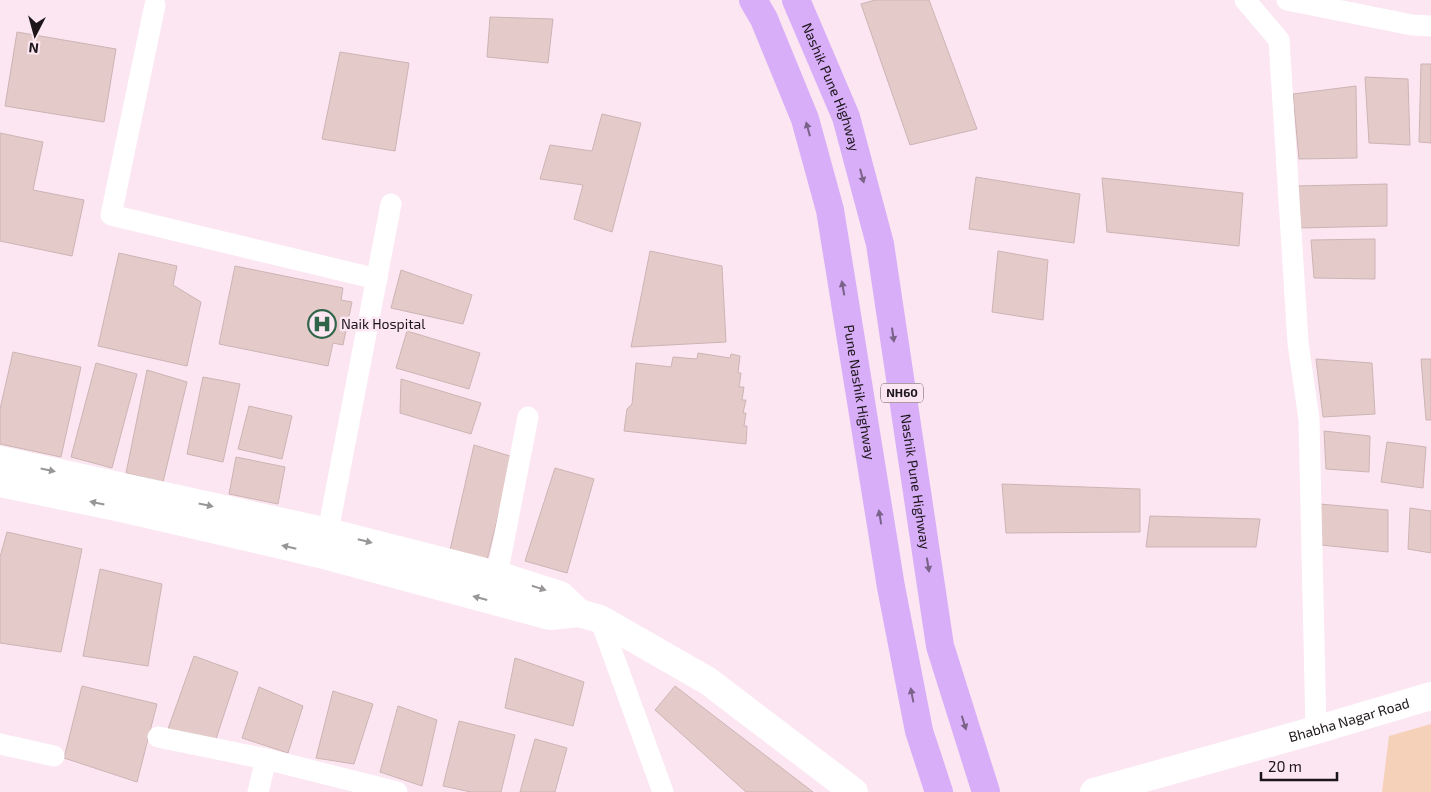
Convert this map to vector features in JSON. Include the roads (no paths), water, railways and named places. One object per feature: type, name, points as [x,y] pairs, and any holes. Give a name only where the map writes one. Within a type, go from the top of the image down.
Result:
[{"type":"highway","name":"Pune Nashik Highway","points":[[753,0],[764,19],[805,118],[830,210],[891,587],[919,731],[939,792]]},
{"type":"highway","name":"Nashik Pune Highway","points":[[796,0],[846,116],[880,244],[940,646],[986,792]]},
{"type":"street","points":[[1245,0],[1279,40],[1298,343],[1309,419],[1316,730]]},
{"type":"street","points":[[1287,0],[1412,25],[1431,26]]},
{"type":"street","points":[[155,5],[111,215],[377,279]]},
{"type":"street","points":[[326,543],[391,204]]},
{"type":"street","points":[[497,575],[528,417]]},
{"type":"street","points":[[0,460],[128,498],[326,543],[497,575],[560,595],[589,616],[708,681],[854,792]]},
{"type":"street","points":[[0,482],[128,498]]},
{"type":"street","points":[[326,543],[550,616],[589,616]]},
{"type":"street","points":[[589,616],[663,792]]},
{"type":"street","name":"Bhabha Nagar Road","points":[[1094,792],[1431,696]]},
{"type":"street","points":[[158,737],[266,759],[397,792]]},
{"type":"street","points":[[0,744],[54,756]]},
{"type":"street","points":[[258,792],[266,759]]},
{"type":"place","name":"Naik Hospital","points":[[322,324]]}]
